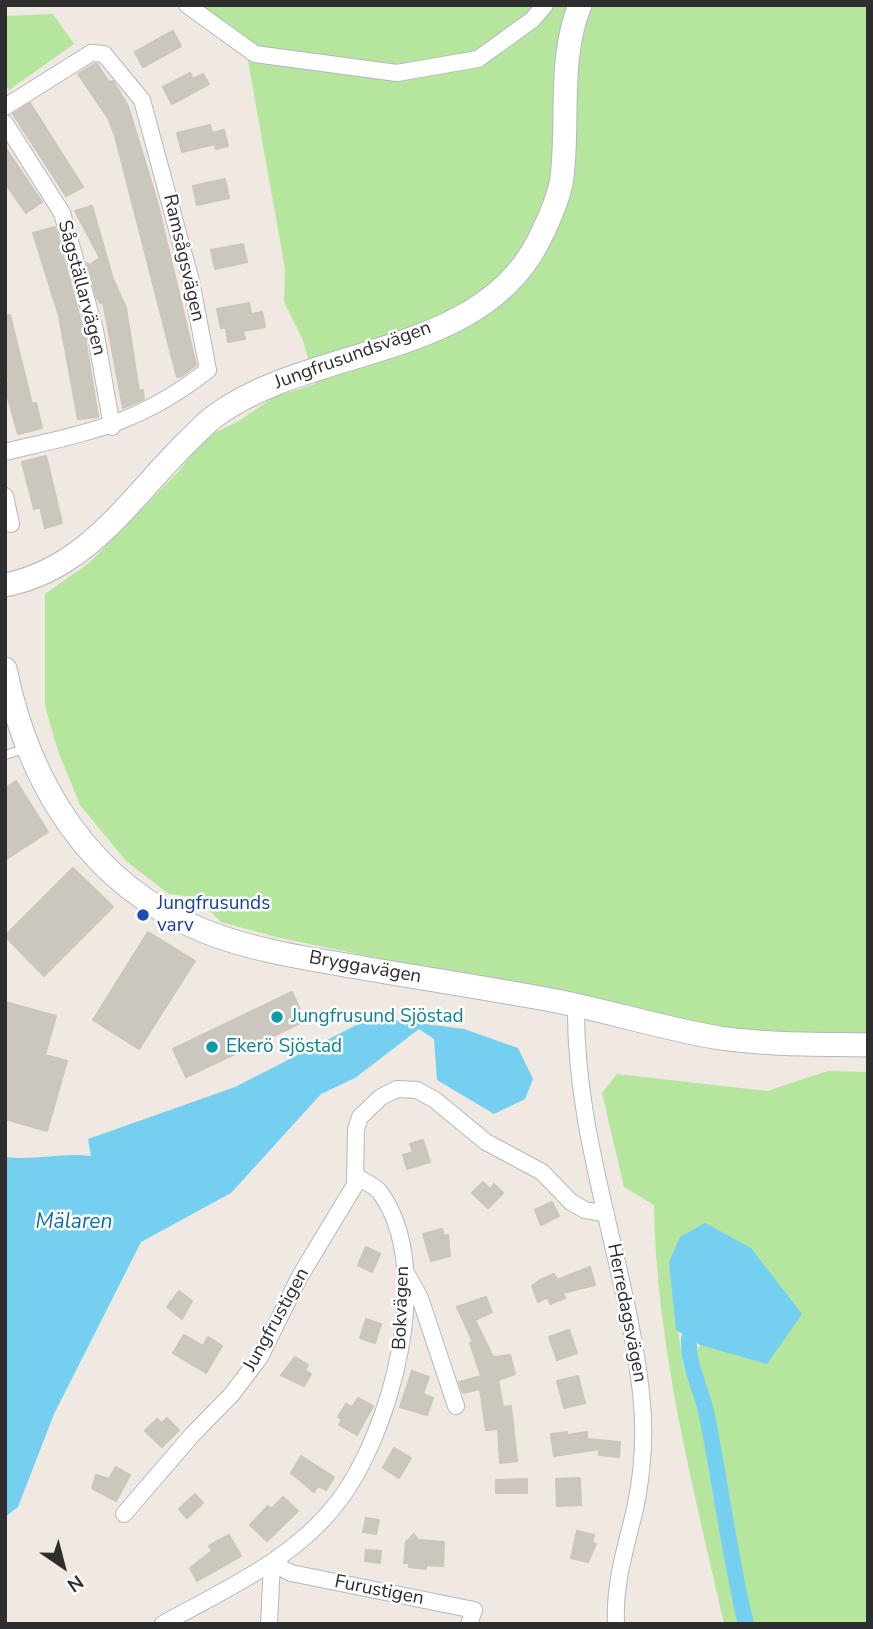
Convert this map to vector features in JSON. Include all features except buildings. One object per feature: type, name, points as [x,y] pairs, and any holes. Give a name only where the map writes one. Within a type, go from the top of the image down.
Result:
[{"type":"main road","name":"Jungfrusundsvägen","points":[[5,585],[44,576],[97,537],[160,469],[215,416],[272,384],[387,347],[480,308],[515,276],[538,242],[562,180],[569,32],[580,5]]},
{"type":"main road","name":"Bryggavägen","points":[[5,669],[16,752],[58,810],[90,851],[121,881],[176,918],[205,932],[280,954],[576,1003],[720,1038],[868,1045]]},
{"type":"street","points":[[187,5],[255,54],[397,73],[478,59],[531,20],[545,5]]},
{"type":"street","name":"Ramsågsvägen","points":[[5,107],[91,54],[104,54],[142,100],[191,281],[208,370],[177,394],[112,427],[5,452]]},
{"type":"street","name":"Sågställarvägen","points":[[5,123],[62,213],[95,330],[112,427]]},
{"type":"street","points":[[5,496],[11,524]]},
{"type":"street","name":"Herredagsvägen","points":[[576,1003],[576,1042],[581,1090],[597,1181],[623,1284],[641,1391],[643,1426],[636,1506],[620,1564],[616,1624]]},
{"type":"street","points":[[356,1177],[354,1143],[360,1117],[381,1097],[397,1089],[417,1090],[435,1100],[485,1142],[542,1171],[571,1202],[585,1210],[606,1214]]},
{"type":"street","name":"Bokvägen","points":[[163,1624],[272,1563],[337,1503],[369,1449],[400,1364],[405,1271],[396,1230],[378,1190],[356,1177]]},
{"type":"street","name":"Jungfrustigen","points":[[124,1514],[254,1366],[271,1338],[300,1276],[356,1177]]},
{"type":"street","points":[[405,1271],[420,1298],[456,1406]]},
{"type":"street","points":[[269,1624],[272,1563]]},
{"type":"street","name":"Furustigen","points":[[272,1563],[291,1573],[474,1610],[469,1624]]},
{"type":"green space","points":[[192,5],[868,5],[868,1036],[724,1029],[280,938],[221,922],[196,897],[169,894],[126,861],[80,805],[58,751],[45,706],[45,594],[90,562],[179,471],[205,437],[239,421],[274,397],[315,384],[303,340],[284,302],[285,269],[245,44]]},
{"type":"green space","points":[[53,14],[74,44],[9,90],[5,84],[5,16]]},
{"type":"green space","points":[[828,1071],[868,1072],[868,1624],[752,1624],[739,1570],[707,1388],[693,1357],[700,1345],[767,1363],[669,1262],[683,1366],[698,1405],[726,1569],[740,1624],[724,1624],[678,1416],[669,1363],[661,1311],[654,1205],[624,1187],[602,1093],[617,1074],[767,1091]]},
{"type":"water","name":"Mälaren","points":[[372,1017],[464,1029],[518,1048],[533,1079],[525,1099],[494,1114],[437,1080],[434,1039],[419,1029],[355,1078],[321,1094],[231,1193],[141,1242],[54,1414],[18,1507],[5,1517],[5,1157],[91,1156],[88,1139],[235,1087]]},
{"type":"water","points":[[705,1223],[751,1248],[802,1314],[767,1364],[700,1345],[676,1330],[669,1262],[680,1237]]},
{"type":"waterway","points":[[689,1338],[690,1358],[705,1406],[746,1624]]},
{"type":"place","name":"Jungfrusunds varv","points":[[143,915]]},
{"type":"place","name":"Jungfrusund Sjöstad","points":[[277,1017]]},
{"type":"place","name":"Ekerö Sjöstad","points":[[212,1047]]}]
